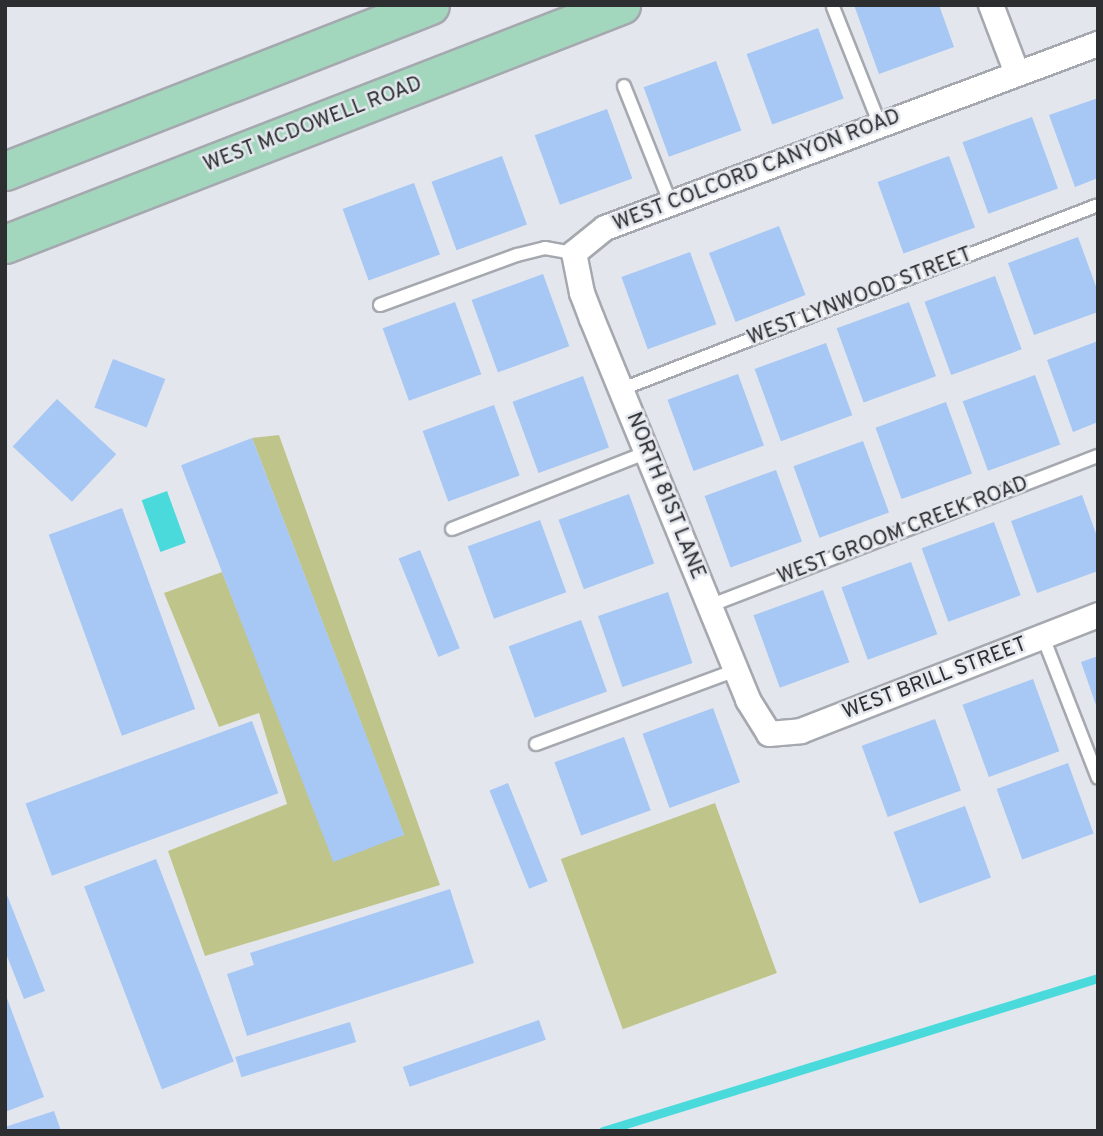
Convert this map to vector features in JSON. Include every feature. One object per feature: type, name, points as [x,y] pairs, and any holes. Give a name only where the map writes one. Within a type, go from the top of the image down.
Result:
[{"type":"main road","points":[[5,171],[430,5]]},
{"type":"main road","name":"WEST MCDOWELL ROAD","points":[[5,244],[621,5]]},
{"type":"street","points":[[991,5],[1017,73]]},
{"type":"street","name":"WEST COLCORD CANYON ROAD","points":[[573,253],[605,228],[1098,44]]},
{"type":"street","name":"NORTH 81ST LANE","points":[[573,253],[582,293],[709,606],[748,700],[769,734]]},
{"type":"street","name":"WEST BRILL STREET","points":[[769,734],[808,728],[1098,615]]},
{"type":"lane","points":[[833,7],[880,125]]},
{"type":"lane","points":[[624,86],[671,204]]},
{"type":"lane","name":"WEST LYNWOOD STREET","points":[[622,389],[1098,205]]},
{"type":"lane","points":[[380,305],[517,255],[545,248],[573,253]]},
{"type":"lane","points":[[452,529],[647,452]]},
{"type":"lane","name":"WEST GROOM CREEK ROAD","points":[[709,606],[1098,456]]},
{"type":"lane","points":[[1043,637],[1098,778]]},
{"type":"lane","points":[[536,744],[736,670]]},
{"type":"green space","points":[[279,435],[440,885],[205,956],[168,851],[287,804],[259,713],[219,727],[164,593],[222,572],[334,855],[404,835],[252,438]]},
{"type":"green space","points":[[715,803],[777,973],[623,1029],[561,859]]},
{"type":"water","points":[[167,491],[186,543],[160,552],[142,500]]},
{"type":"building","points":[[854,5],[939,5],[954,47],[879,74]]},
{"type":"building","points":[[818,28],[844,98],[772,124],[747,54]]},
{"type":"building","points":[[716,61],[741,131],[669,157],[644,87]]},
{"type":"building","points":[[1098,98],[1098,178],[1075,187],[1049,115]]},
{"type":"building","points":[[607,109],[632,179],[560,205],[535,135]]},
{"type":"building","points":[[1032,117],[1058,188],[988,214],[962,142]]},
{"type":"building","points":[[502,156],[527,225],[456,250],[432,182]]},
{"type":"building","points":[[949,156],[975,227],[904,253],[878,182]]},
{"type":"building","points":[[414,183],[440,254],[369,280],[343,209]]},
{"type":"building","points":[[779,226],[806,295],[736,322],[709,253]]},
{"type":"building","points":[[1078,237],[1098,292],[1098,312],[1034,335],[1008,263]]},
{"type":"building","points":[[690,252],[716,324],[648,349],[621,277]]},
{"type":"building","points":[[543,274],[569,346],[498,372],[472,300]]},
{"type":"building","points":[[995,276],[1022,349],[951,375],[925,302]]},
{"type":"building","points":[[455,302],[481,374],[409,401],[383,328]]},
{"type":"building","points":[[909,302],[936,376],[864,403],[837,328]]},
{"type":"building","points":[[1098,341],[1098,422],[1073,432],[1047,360]]},
{"type":"building","points":[[826,343],[852,415],[781,441],[755,369]]},
{"type":"building","points":[[113,359],[165,379],[147,428],[94,408]]},
{"type":"building","points":[[738,374],[764,445],[694,471],[668,400]]},
{"type":"building","points":[[1035,375],[1060,445],[988,471],[963,401]]},
{"type":"building","points":[[583,376],[609,447],[539,473],[513,402]]},
{"type":"building","points":[[57,399],[116,454],[72,502],[13,447]]},
{"type":"building","points":[[946,402],[972,473],[902,499],[876,428]]},
{"type":"building","points":[[494,405],[520,475],[448,501],[423,431]]},
{"type":"building","points":[[252,438],[404,835],[333,862],[181,465]]},
{"type":"building","points":[[863,441],[889,512],[819,538],[793,466]]},
{"type":"building","points":[[776,470],[802,541],[731,567],[705,496]]},
{"type":"building","points":[[629,494],[654,564],[584,589],[559,520]]},
{"type":"building","points":[[1082,495],[1098,539],[1098,571],[1037,593],[1011,521]]},
{"type":"building","points":[[122,508],[195,709],[122,736],[49,535]]},
{"type":"building","points":[[540,520],[566,592],[494,619],[468,546]]},
{"type":"building","points":[[994,522],[1021,595],[948,622],[922,548]]},
{"type":"building","points":[[420,550],[460,648],[438,657],[399,559]]},
{"type":"building","points":[[911,562],[937,634],[868,660],[841,587]]},
{"type":"building","points":[[823,590],[849,662],[780,688],[753,615]]},
{"type":"building","points":[[668,592],[692,663],[622,687],[598,616]]},
{"type":"building","points":[[581,620],[607,691],[535,718],[509,646]]},
{"type":"building","points":[[1098,656],[1098,708],[1097,708],[1081,662]]},
{"type":"building","points":[[1033,679],[1059,751],[989,777],[963,705]]},
{"type":"building","points":[[713,708],[740,782],[670,808],[643,734]]},
{"type":"building","points":[[935,719],[961,790],[888,817],[862,746]]},
{"type":"building","points":[[252,721],[278,793],[52,876],[26,803]]},
{"type":"building","points":[[624,737],[651,810],[581,836],[554,762]]},
{"type":"building","points":[[1068,763],[1094,833],[1022,859],[997,789]]},
{"type":"building","points":[[508,783],[548,881],[529,889],[489,790]]},
{"type":"building","points":[[965,806],[991,877],[920,903],[894,832]]},
{"type":"building","points":[[156,859],[234,1062],[162,1089],[84,887]]},
{"type":"building","points":[[450,889],[474,963],[247,1036],[227,974],[254,965],[250,953]]},
{"type":"building","points":[[5,890],[45,991],[24,999],[5,951]]},
{"type":"building","points":[[5,993],[44,1097],[5,1112]]},
{"type":"building","points":[[539,1020],[546,1040],[410,1087],[403,1067]]},
{"type":"building","points":[[350,1022],[356,1042],[241,1077],[235,1057]]},
{"type":"building","points":[[54,1111],[61,1131],[5,1131],[5,1127]]},
{"type":"waterway","points":[[603,1131],[1098,978]]}]
